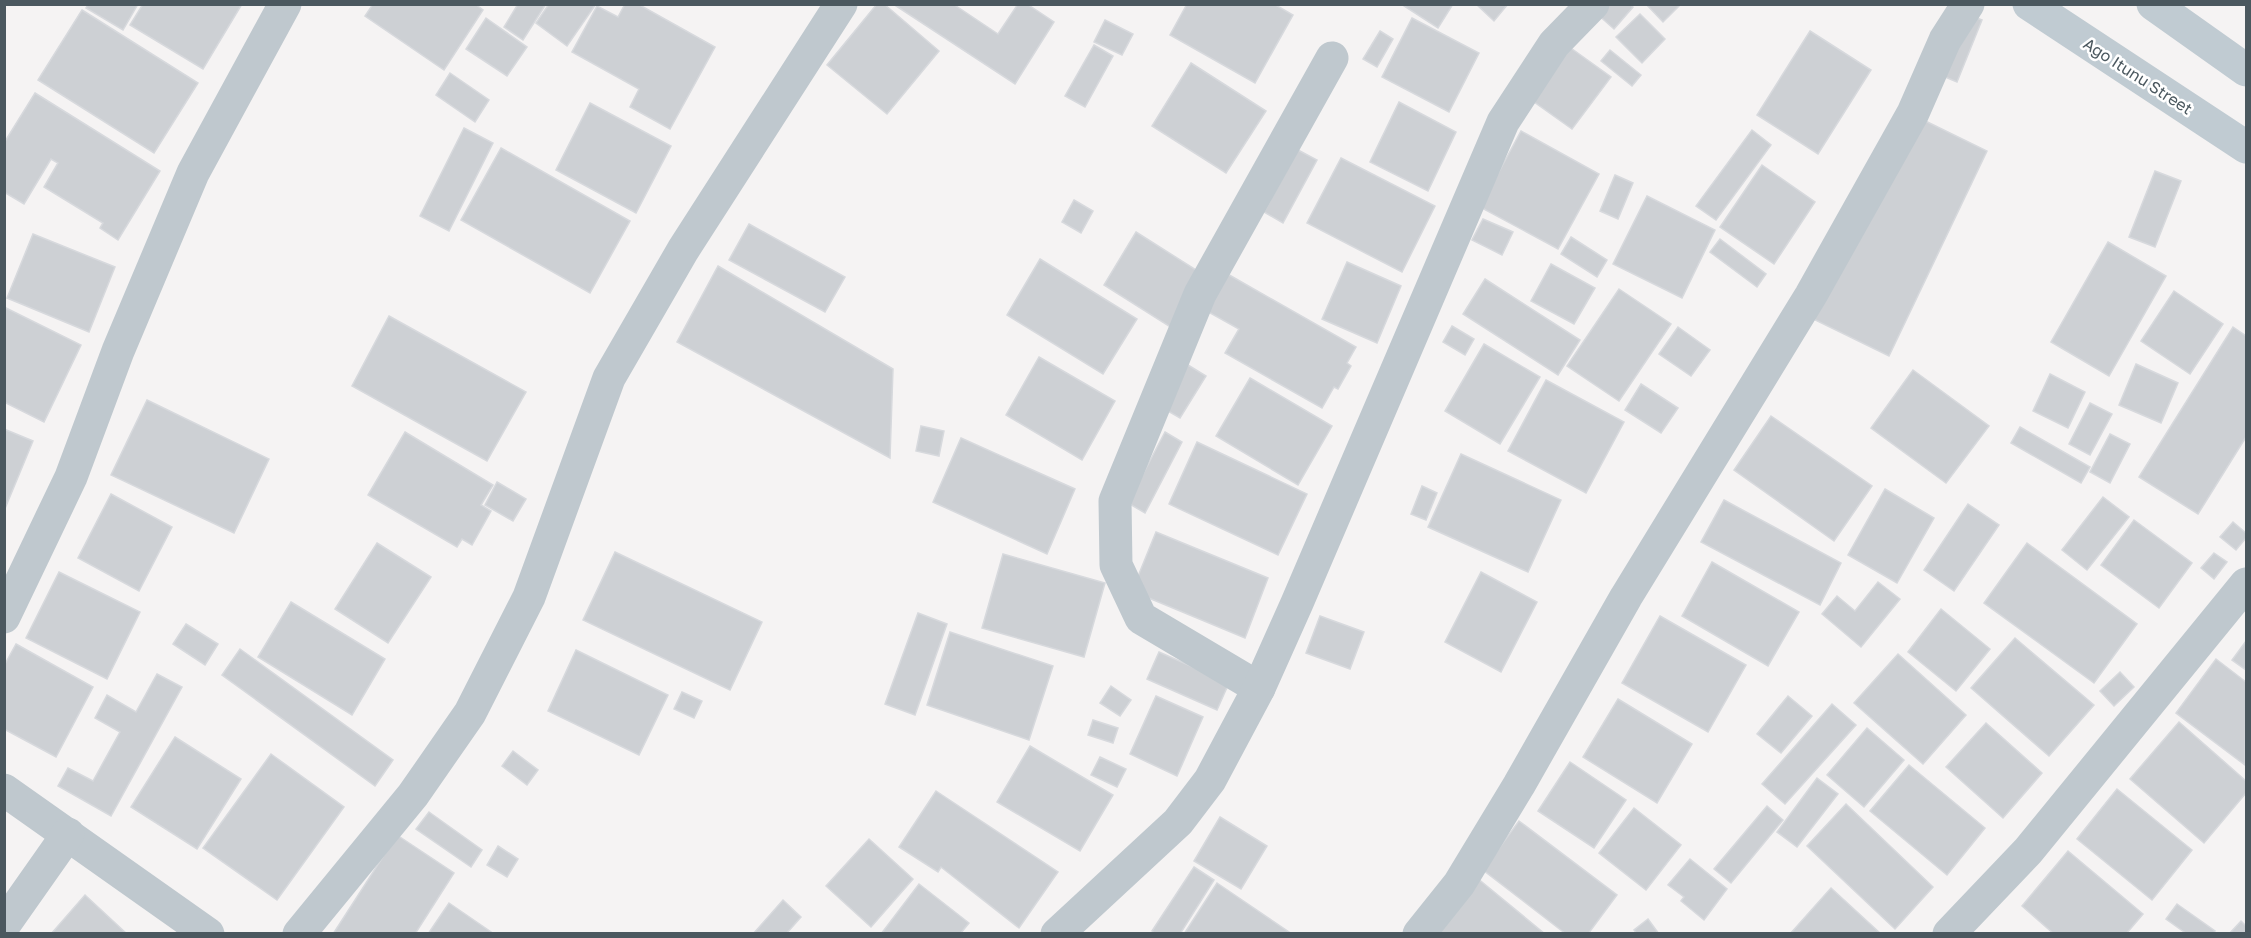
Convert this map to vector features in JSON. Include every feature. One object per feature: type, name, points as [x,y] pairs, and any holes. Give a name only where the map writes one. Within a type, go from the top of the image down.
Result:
[{"type":"main road","name":"Ago Itunu Street","points":[[2029,4],[2247,147]]},
{"type":"main road","points":[[2153,4],[2247,70]]},
{"type":"street","points":[[4,617],[71,477],[118,351],[193,173],[285,4]]},
{"type":"street","points":[[299,933],[413,795],[470,713],[529,597],[609,378],[683,250],[841,4]]},
{"type":"street","points":[[1057,933],[1178,822],[1210,780],[1259,688],[1297,603],[1503,122],[1554,44],[1593,4]]},
{"type":"street","points":[[1419,933],[1459,884],[1520,785],[1626,597],[1811,295],[1913,112],[1945,40],[1968,4]]},
{"type":"street","points":[[1259,688],[1141,618],[1116,565],[1115,501],[1200,294],[1332,58]]},
{"type":"street","points":[[1949,933],[2028,851],[2247,584]]},
{"type":"street","points":[[4,790],[208,933]]},
{"type":"street","points":[[4,925],[68,834]]},
{"type":"building","points":[[88,4],[138,4],[123,30],[86,8]]},
{"type":"building","points":[[143,4],[242,4],[203,69],[130,25]]},
{"type":"building","points":[[373,4],[475,4],[483,10],[444,70],[365,16]]},
{"type":"building","points":[[518,4],[546,4],[523,40],[504,27]]},
{"type":"building","points":[[549,4],[596,4],[567,46],[536,23]]},
{"type":"building","points":[[625,4],[638,4],[715,47],[670,129],[630,107],[639,89],[572,52],[597,6],[618,17]]},
{"type":"building","points":[[877,4],[884,4],[939,51],[887,114],[827,65]]},
{"type":"building","points":[[893,4],[953,4],[998,34],[1018,4],[1027,4],[1054,22],[1015,84]]},
{"type":"building","points":[[1187,4],[1274,4],[1293,15],[1255,83],[1170,35]]},
{"type":"building","points":[[1401,4],[1453,4],[1438,28]]},
{"type":"building","points":[[1476,4],[1508,4],[1494,21]]},
{"type":"building","points":[[1603,4],[1629,4],[1633,7],[1614,29],[1596,13]]},
{"type":"building","points":[[1646,4],[1681,4],[1663,22]]},
{"type":"building","points":[[1949,7],[1982,20],[1957,82],[1924,68]]},
{"type":"building","points":[[82,10],[198,83],[154,153],[38,80]]},
{"type":"building","points":[[1640,14],[1665,39],[1642,63],[1616,37]]},
{"type":"building","points":[[486,18],[527,47],[507,76],[466,49]]},
{"type":"building","points":[[1412,18],[1479,53],[1449,112],[1382,77]]},
{"type":"building","points":[[1105,20],[1133,34],[1122,55],[1094,42]]},
{"type":"building","points":[[1380,31],[1393,39],[1377,67],[1363,59]]},
{"type":"building","points":[[1810,31],[1871,70],[1818,154],[1757,115]]},
{"type":"building","points":[[1094,45],[1113,56],[1085,107],[1065,96]]},
{"type":"building","points":[[1568,46],[1611,77],[1572,129],[1530,99]]},
{"type":"building","points":[[1610,50],[1641,75],[1632,86],[1601,61]]},
{"type":"building","points":[[1191,63],[1266,111],[1226,173],[1152,126]]},
{"type":"building","points":[[450,73],[489,100],[475,122],[436,95]]},
{"type":"building","points":[[35,93],[160,171],[118,240],[100,228],[103,223],[44,187],[58,163],[51,159],[24,204],[4,192],[4,143]]},
{"type":"building","points":[[1399,102],[1456,132],[1428,191],[1370,162]]},
{"type":"building","points":[[590,103],[671,146],[636,213],[556,170]]},
{"type":"building","points":[[1907,112],[1987,151],[1889,356],[1809,317]]},
{"type":"building","points":[[464,128],[493,143],[449,231],[420,216]]},
{"type":"building","points":[[1752,130],[1771,145],[1716,220],[1696,206]]},
{"type":"building","points":[[1521,131],[1599,174],[1558,249],[1480,207]]},
{"type":"building","points":[[501,148],[630,221],[590,293],[461,220]]},
{"type":"building","points":[[1298,150],[1317,160],[1283,223],[1264,212]]},
{"type":"building","points":[[1341,158],[1435,206],[1402,272],[1307,223]]},
{"type":"building","points":[[1762,165],[1815,202],[1774,264],[1720,227]]},
{"type":"building","points":[[2155,171],[2181,181],[2155,247],[2129,237]]},
{"type":"building","points":[[1615,175],[1633,183],[1618,219],[1600,211]]},
{"type":"building","points":[[1647,196],[1715,230],[1682,298],[1613,264]]},
{"type":"building","points":[[1074,200],[1093,211],[1081,233],[1062,222]]},
{"type":"building","points":[[1483,219],[1513,232],[1502,255],[1472,240]]},
{"type":"building","points":[[749,224],[845,277],[825,312],[729,260]]},
{"type":"building","points":[[1136,232],[1204,275],[1172,328],[1104,285]]},
{"type":"building","points":[[33,234],[115,267],[89,332],[7,298]]},
{"type":"building","points":[[1571,237],[1607,260],[1597,277],[1561,254]]},
{"type":"building","points":[[1720,239],[1766,274],[1757,287],[1710,252]]},
{"type":"building","points":[[2108,242],[2166,276],[2109,376],[2051,342]]},
{"type":"building","points":[[1040,259],[1137,319],[1103,374],[1007,315]]},
{"type":"building","points":[[1347,262],[1401,286],[1377,343],[1322,319]]},
{"type":"building","points":[[1551,264],[1595,288],[1574,324],[1531,301]]},
{"type":"building","points":[[718,266],[893,369],[890,458],[677,342]]},
{"type":"building","points":[[1224,272],[1356,347],[1347,363],[1351,366],[1338,389],[1334,387],[1322,408],[1225,353],[1239,329],[1203,309]]},
{"type":"building","points":[[1485,279],[1580,340],[1558,375],[1463,314]]},
{"type":"building","points":[[1619,289],[1671,324],[1619,401],[1567,366]]},
{"type":"building","points":[[2174,291],[2223,324],[2190,374],[2141,341]]},
{"type":"building","points":[[4,307],[81,345],[44,422],[4,402]]},
{"type":"building","points":[[389,316],[526,392],[487,461],[352,386]]},
{"type":"building","points":[[1452,326],[1474,339],[1465,355],[1443,342]]},
{"type":"building","points":[[1678,327],[1710,350],[1691,376],[1659,354]]},
{"type":"building","points":[[2233,327],[2246,336],[2246,437],[2198,514],[2139,477]]},
{"type":"building","points":[[1484,344],[1540,377],[1500,444],[1445,411]]},
{"type":"building","points":[[1039,357],[1115,401],[1082,460],[1006,415]]},
{"type":"building","points":[[2136,364],[2178,383],[2161,423],[2119,405]]},
{"type":"building","points":[[1188,365],[1206,376],[1180,418],[1161,407]]},
{"type":"building","points":[[1913,370],[1989,426],[1946,483],[1871,428]]},
{"type":"building","points":[[2050,374],[2085,392],[2068,428],[2033,411]]},
{"type":"building","points":[[1250,378],[1332,426],[1298,485],[1216,436]]},
{"type":"building","points":[[1546,380],[1624,422],[1586,493],[1508,451]]},
{"type":"building","points":[[1641,384],[1678,408],[1661,433],[1625,410]]},
{"type":"building","points":[[147,400],[269,459],[234,533],[111,475]]},
{"type":"building","points":[[2090,403],[2112,414],[2090,455],[2069,444]]},
{"type":"building","points":[[1771,416],[1872,486],[1834,541],[1734,470]]},
{"type":"building","points":[[921,426],[944,431],[939,456],[916,451]]},
{"type":"building","points":[[2020,427],[2090,467],[2081,483],[2011,443]]},
{"type":"building","points":[[4,429],[33,441],[4,511]]},
{"type":"building","points":[[405,432],[493,485],[481,505],[491,511],[472,545],[462,539],[457,547],[368,495]]},
{"type":"building","points":[[1165,432],[1182,442],[1145,513],[1128,503]]},
{"type":"building","points":[[2110,434],[2130,444],[2110,483],[2090,472]]},
{"type":"building","points":[[961,438],[1075,489],[1047,554],[933,502]]},
{"type":"building","points":[[1197,442],[1307,494],[1278,555],[1169,504]]},
{"type":"building","points":[[1461,454],[1561,500],[1528,572],[1428,527]]},
{"type":"building","points":[[497,482],[526,499],[513,521],[485,505]]},
{"type":"building","points":[[1422,486],[1437,493],[1426,520],[1411,514]]},
{"type":"building","points":[[1885,489],[1934,518],[1897,583],[1848,555]]},
{"type":"building","points":[[111,494],[172,527],[139,591],[78,558]]},
{"type":"building","points":[[2103,497],[2129,517],[2087,570],[2062,550]]},
{"type":"building","points":[[1724,500],[1841,563],[1820,605],[1701,542]]},
{"type":"building","points":[[1968,504],[1999,525],[1954,591],[1924,570]]},
{"type":"building","points":[[2134,520],[2192,563],[2159,608],[2101,565]]},
{"type":"building","points":[[2233,522],[2246,533],[2246,538],[2236,550],[2220,537]]},
{"type":"building","points":[[1156,532],[1268,578],[1245,638],[1132,591]]},
{"type":"building","points":[[377,543],[431,577],[388,643],[335,609]]},
{"type":"building","points":[[2027,543],[2137,624],[2094,683],[1984,603]]},
{"type":"building","points":[[615,552],[762,622],[730,690],[583,620]]},
{"type":"building","points":[[2214,553],[2227,562],[2214,579],[2201,568]]},
{"type":"building","points":[[1003,554],[1105,583],[1084,657],[982,628]]},
{"type":"building","points":[[1712,562],[1799,612],[1768,666],[1682,616]]},
{"type":"building","points":[[59,572],[140,612],[107,679],[26,638]]},
{"type":"building","points":[[1481,572],[1537,602],[1501,672],[1445,642]]},
{"type":"building","points":[[1878,582],[1900,599],[1861,647],[1822,614],[1837,596],[1855,611]]},
{"type":"building","points":[[291,602],[385,659],[352,715],[258,657]]},
{"type":"building","points":[[1941,609],[1990,649],[1956,691],[1908,652]]},
{"type":"building","points":[[918,613],[947,624],[915,715],[885,704]]},
{"type":"building","points":[[1320,616],[1364,632],[1350,669],[1306,653]]},
{"type":"building","points":[[1660,616],[1746,665],[1708,732],[1622,683]]},
{"type":"building","points":[[186,624],[218,644],[205,665],[173,644]]},
{"type":"building","points":[[950,632],[1053,666],[1029,740],[927,705]]},
{"type":"building","points":[[2015,638],[2094,705],[2049,756],[1971,688]]},
{"type":"building","points":[[2246,641],[2246,670],[2232,660]]},
{"type":"building","points":[[16,644],[93,687],[56,757],[4,729],[4,666]]},
{"type":"building","points":[[240,649],[393,760],[375,786],[222,675]]},
{"type":"building","points":[[576,650],[668,695],[639,755],[548,711]]},
{"type":"building","points":[[1159,652],[1229,683],[1217,710],[1147,679]]},
{"type":"building","points":[[1898,654],[1966,715],[1923,764],[1854,703]]},
{"type":"building","points":[[2216,659],[2246,682],[2245,765],[2176,713]]},
{"type":"building","points":[[2120,672],[2134,687],[2114,706],[2100,691]]},
{"type":"building","points":[[157,674],[182,687],[111,816],[58,786],[68,768],[93,781],[120,732],[95,718],[107,695],[136,712]]},
{"type":"building","points":[[1111,686],[1131,700],[1120,716],[1100,703]]},
{"type":"building","points":[[682,692],[702,701],[694,718],[674,709]]},
{"type":"building","points":[[1156,696],[1203,717],[1177,776],[1130,754]]},
{"type":"building","points":[[1788,696],[1812,716],[1781,753],[1757,734]]},
{"type":"building","points":[[1618,699],[1692,744],[1657,803],[1583,757]]},
{"type":"building","points":[[1832,704],[1856,725],[1785,804],[1762,784]]},
{"type":"building","points":[[1093,720],[1118,728],[1113,743],[1088,735]]},
{"type":"building","points":[[2179,722],[2246,781],[2246,793],[2204,843],[2130,779]]},
{"type":"building","points":[[1986,723],[2042,773],[2003,818],[1946,767]]},
{"type":"building","points":[[1867,728],[1904,760],[1864,807],[1827,775]]},
{"type":"building","points":[[175,737],[241,779],[197,849],[131,807]]},
{"type":"building","points":[[1030,746],[1113,795],[1080,851],[997,802]]},
{"type":"building","points":[[513,751],[538,770],[527,785],[502,766]]},
{"type":"building","points":[[271,754],[344,807],[277,900],[203,848]]},
{"type":"building","points":[[1100,757],[1126,769],[1117,787],[1091,775]]},
{"type":"building","points":[[1570,762],[1626,800],[1594,848],[1538,811]]},
{"type":"building","points":[[1909,765],[1985,828],[1947,875],[1870,811]]},
{"type":"building","points":[[1817,778],[1838,794],[1797,847],[1777,832]]},
{"type":"building","points":[[2117,789],[2192,850],[2152,900],[2077,839]]},
{"type":"building","points":[[936,791],[1058,872],[1019,928],[941,867],[938,872],[899,847]]},
{"type":"building","points":[[1846,804],[1933,887],[1895,929],[1807,846]]},
{"type":"building","points":[[1767,806],[1783,820],[1731,883],[1714,869]]},
{"type":"building","points":[[1634,808],[1681,845],[1646,890],[1599,853]]},
{"type":"building","points":[[429,812],[482,850],[471,867],[416,829]]},
{"type":"building","points":[[1220,817],[1267,846],[1241,889],[1194,861]]},
{"type":"building","points":[[1519,821],[1617,895],[1588,934],[1566,934],[1483,870]]},
{"type":"building","points":[[397,835],[454,873],[415,934],[333,934]]},
{"type":"building","points":[[869,839],[913,879],[871,927],[826,886]]},
{"type":"building","points":[[498,846],[518,859],[507,877],[487,865]]},
{"type":"building","points":[[2068,851],[2143,914],[2126,934],[2054,934],[2022,906]]},
{"type":"building","points":[[1690,859],[1727,889],[1704,920],[1681,901],[1684,897],[1668,885]]},
{"type":"building","points":[[1194,867],[1214,880],[1180,934],[1155,934],[1152,931]]},
{"type":"building","points":[[1471,873],[1545,934],[1431,934]]},
{"type":"building","points":[[1217,883],[1292,934],[1184,934]]},
{"type":"building","points":[[919,884],[969,923],[960,934],[881,934]]},
{"type":"building","points":[[1831,888],[1881,934],[1790,934]]},
{"type":"building","points":[[85,895],[127,934],[51,934]]},
{"type":"building","points":[[783,900],[801,917],[786,934],[753,934]]},
{"type":"building","points":[[449,903],[494,934],[428,934]]},
{"type":"building","points":[[2177,904],[2215,931],[2213,934],[2187,934],[2166,919]]},
{"type":"building","points":[[1648,919],[1659,934],[1637,934],[1634,930]]},
{"type":"building","points":[[2241,921],[2246,926],[2246,934],[2229,934]]}]
